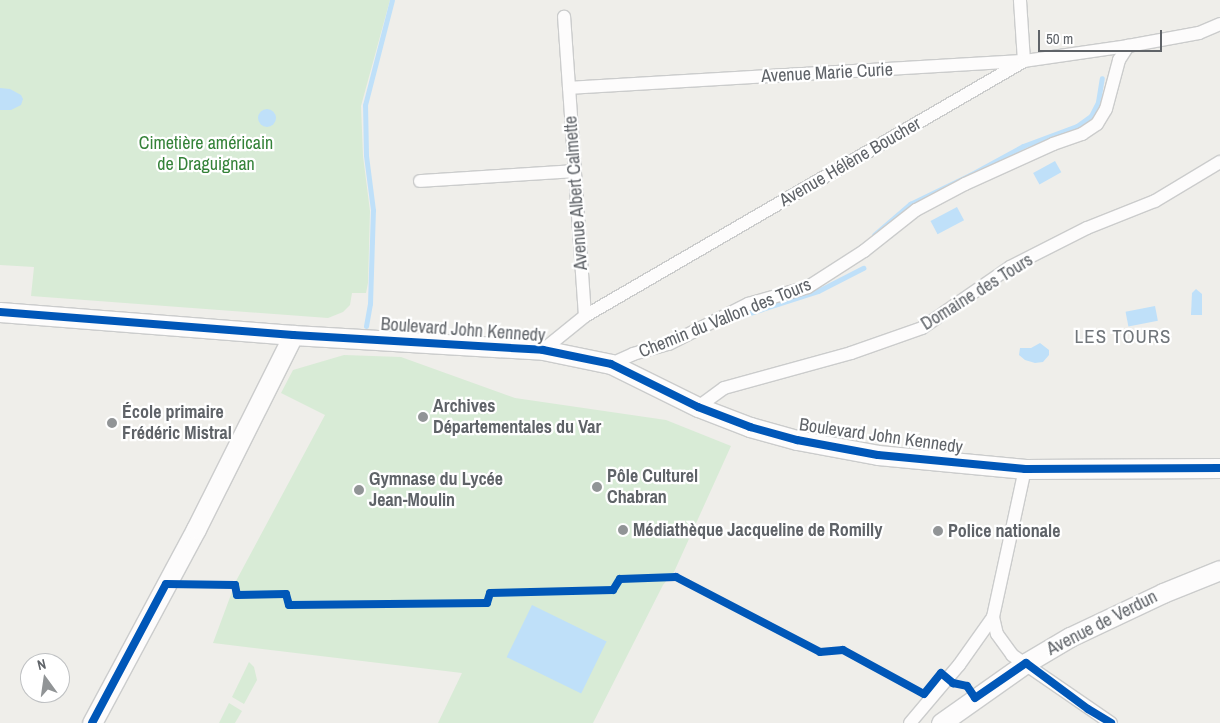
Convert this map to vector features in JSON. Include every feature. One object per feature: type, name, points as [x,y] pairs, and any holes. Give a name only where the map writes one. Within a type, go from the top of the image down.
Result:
[{"type":"street","points":[[1020,0],[1024,61]]},
{"type":"street","name":"Avenue Albert Calmette","points":[[564,17],[585,316]]},
{"type":"street","points":[[1128,46],[1199,33],[1220,24]]},
{"type":"street","name":"Avenue Hélène Boucher","points":[[585,316],[1024,61],[1128,46]]},
{"type":"street","name":"Chemin du Vallon des Tours","points":[[618,368],[633,354],[669,344],[748,304],[808,287],[864,251],[916,210],[965,184],[1053,144],[1082,134],[1097,124],[1106,109],[1119,60],[1128,46]]},
{"type":"street","name":"Avenue Marie Curie","points":[[569,88],[1024,61]]},
{"type":"street","name":"Domaine des Tours","points":[[698,407],[724,388],[851,353],[922,328],[1010,267],[1087,228],[1156,201],[1220,162]]},
{"type":"street","points":[[420,180],[574,171]]},
{"type":"street","name":"Boulevard John Kennedy","points":[[0,312],[293,335],[543,350],[618,368],[698,407],[750,427],[797,440],[878,455],[1025,469],[1220,468]]},
{"type":"street","points":[[543,350],[585,316]]},
{"type":"street","points":[[92,723],[196,529],[293,335]]},
{"type":"street","points":[[910,723],[959,665],[992,617],[1025,469]]},
{"type":"street","name":"Avenue de Verdun","points":[[941,723],[1026,663],[1070,637],[1135,605],[1220,570]]},
{"type":"street","points":[[992,617],[997,634],[1012,655],[1111,723]]},
{"type":"green space","name":"Cimetière américain de Draguignan","points":[[0,0],[390,0],[361,106],[363,156],[370,211],[368,283],[366,293],[352,293],[350,305],[343,312],[328,318],[31,296],[34,267],[0,265]]},
{"type":"green space","points":[[344,355],[401,357],[515,398],[666,420],[731,446],[674,572],[663,585],[593,723],[438,723],[462,673],[213,643],[236,581],[325,415],[281,393],[293,370]]},
{"type":"green space","points":[[249,662],[254,667],[257,680],[244,704],[232,697]]},
{"type":"green space","points":[[229,703],[242,711],[235,723],[219,723]]},
{"type":"water","points":[[0,88],[10,89],[21,95],[23,99],[21,105],[11,110],[0,110]]},
{"type":"water","points":[[263,109],[271,109],[276,114],[274,125],[263,127],[258,122],[258,114]]},
{"type":"water","points":[[1055,161],[1061,172],[1039,184],[1033,173]]},
{"type":"water","points":[[957,207],[964,220],[938,234],[931,221]]},
{"type":"water","points":[[1196,289],[1202,294],[1202,315],[1191,315],[1192,293]]},
{"type":"water","points":[[1155,306],[1158,321],[1128,326],[1126,312]]},
{"type":"water","points":[[1040,343],[1049,350],[1049,355],[1043,362],[1035,363],[1025,360],[1019,355],[1020,348],[1031,348]]},
{"type":"water","points":[[532,605],[607,641],[581,694],[507,657]]},
{"type":"waterway","points":[[366,326],[370,304],[373,210],[366,155],[365,105],[392,0]]},
{"type":"waterway","points":[[874,235],[910,204],[970,175],[1023,146],[1077,126],[1091,116],[1098,102],[1102,78]]},
{"type":"waterway","points":[[731,319],[818,291],[863,268]]},
{"type":"cycle path","points":[[0,312],[293,335],[543,350],[611,364],[698,407],[750,427],[797,440],[878,455],[1025,469],[1220,468]]},
{"type":"cycle path","points":[[92,723],[166,584],[235,585],[237,595],[286,594],[289,605],[487,603],[490,593],[613,590],[620,579],[676,577],[820,652],[843,650],[924,694],[941,673],[953,683],[967,686],[975,698],[1026,663],[1088,709],[1111,723]]},
{"type":"place","name":"Archives Départementales du Var","points":[[423,417]]},
{"type":"place","name":"École primaire Frédéric Mistral","points":[[112,423]]},
{"type":"place","name":"Pôle Culturel Chabran","points":[[597,487]]},
{"type":"place","name":"Gymnase du Lycée Jean-Moulin","points":[[359,490]]},
{"type":"place","name":"Médiathèque Jacqueline de Romilly","points":[[623,530]]},
{"type":"place","name":"Police nationale","points":[[938,531]]},
{"type":"district","name":"LES TOURS","points":[[1123,337]]}]
